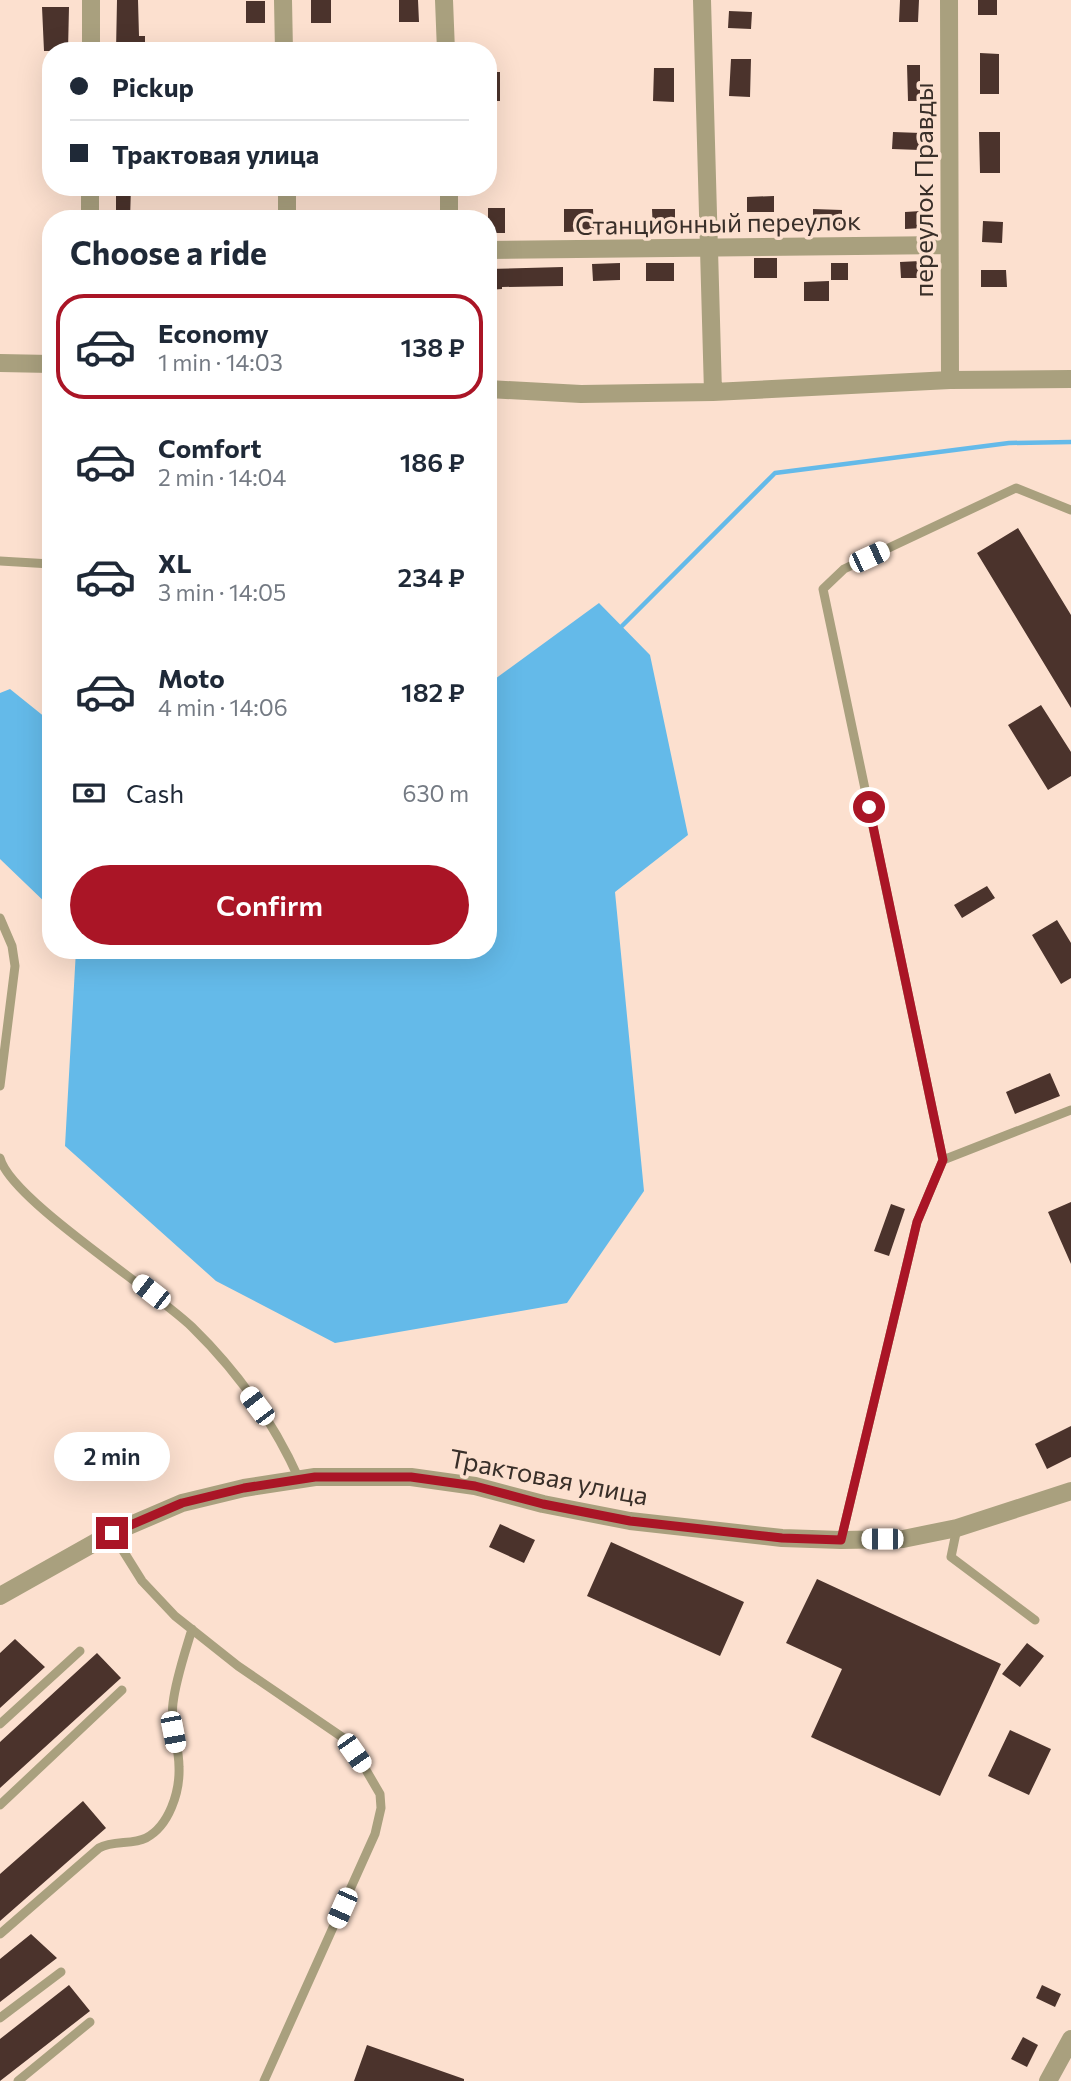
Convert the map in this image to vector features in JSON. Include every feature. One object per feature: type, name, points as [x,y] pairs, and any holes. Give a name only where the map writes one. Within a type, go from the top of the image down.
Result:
[{"type":"street","points":[[91,0],[91,42]]},
{"type":"street","points":[[283,0],[284,42]]},
{"type":"street","points":[[444,0],[446,42]]},
{"type":"street","points":[[702,0],[713,392]]},
{"type":"street","name":"переулок Правды","points":[[948,0],[950,380]]},
{"type":"street","name":"Станционный переулок","points":[[497,250],[948,245]]},
{"type":"street","points":[[0,363],[42,364]]},
{"type":"street","points":[[497,389],[581,394],[713,392],[950,380],[1071,379]]},
{"type":"street","name":"Трактовая улица","points":[[0,1596],[112,1533],[182,1503],[244,1488],[315,1477],[411,1477],[475,1486],[543,1504],[630,1521],[782,1538],[841,1540],[902,1539],[957,1528],[1071,1491]]},
{"type":"street","points":[[1048,2081],[1071,2039]]},
{"type":"lane","points":[[841,1540],[917,1222],[943,1160],[823,589],[844,569],[1016,488],[1071,510]]},
{"type":"lane","points":[[0,561],[42,563]]},
{"type":"lane","points":[[0,918],[12,946],[15,966],[0,1086]]},
{"type":"lane","points":[[943,1160],[1071,1110]]},
{"type":"lane","points":[[0,1158],[16,1183],[36,1203],[170,1307],[215,1351],[272,1425],[299,1479]]},
{"type":"lane","points":[[957,1528],[951,1557],[1035,1620]]},
{"type":"lane","points":[[112,1533],[142,1581],[175,1616],[238,1666],[342,1737],[380,1794],[381,1808],[375,1834],[264,2081]]},
{"type":"lane","points":[[0,1934],[99,1848],[107,1844],[144,1839],[158,1829],[167,1815],[176,1793],[180,1766],[173,1732],[173,1703],[191,1629]]},
{"type":"lane","points":[[0,1724],[80,1651]]},
{"type":"lane","points":[[0,1805],[122,1690]]},
{"type":"lane","points":[[0,2018],[61,1972]]},
{"type":"lane","points":[[18,2081],[90,2022]]},
{"type":"water","points":[[599,603],[650,655],[688,835],[615,892],[644,1191],[567,1303],[335,1343],[216,1281],[65,1146],[75,959],[497,959],[497,677]]},
{"type":"water","points":[[10,689],[42,715],[42,899],[0,859],[0,693]]},
{"type":"building","points":[[117,0],[138,0],[139,36],[145,36],[145,42],[116,42]]},
{"type":"building","points":[[311,0],[331,0],[331,23],[311,23]]},
{"type":"building","points":[[399,0],[418,0],[419,22],[399,22]]},
{"type":"building","points":[[900,0],[919,0],[918,22],[899,22]]},
{"type":"building","points":[[978,0],[997,0],[997,15],[978,15]]},
{"type":"building","points":[[246,1],[265,1],[265,23],[246,23]]},
{"type":"building","points":[[42,7],[69,7],[68,42],[44,42]]},
{"type":"building","points":[[729,11],[752,12],[751,29],[728,28]]},
{"type":"building","points":[[980,53],[999,54],[999,94],[980,94]]},
{"type":"building","points":[[731,59],[751,59],[750,97],[729,96]]},
{"type":"building","points":[[907,65],[920,65],[920,101],[908,101]]},
{"type":"building","points":[[654,68],[674,68],[674,102],[653,101]]},
{"type":"building","points":[[497,72],[500,72],[500,101],[497,101]]},
{"type":"building","points":[[893,132],[921,133],[920,150],[892,149]]},
{"type":"building","points":[[979,132],[1000,132],[1000,173],[980,173]]},
{"type":"building","points":[[116,196],[131,196],[130,210],[116,210]]},
{"type":"building","points":[[774,196],[774,212],[747,212],[747,197]]},
{"type":"building","points":[[505,208],[505,233],[497,233],[497,210],[488,210]]},
{"type":"building","points":[[564,209],[593,209],[594,231],[564,232]]},
{"type":"building","points":[[652,209],[675,209],[675,232],[653,232]]},
{"type":"building","points":[[813,209],[842,210],[842,230],[813,230]]},
{"type":"building","points":[[921,211],[922,228],[905,229],[905,212]]},
{"type":"building","points":[[983,221],[1003,222],[1002,243],[982,242]]},
{"type":"building","points":[[754,258],[777,258],[777,278],[754,278]]},
{"type":"building","points":[[920,261],[921,278],[901,278],[900,262]]},
{"type":"building","points":[[620,263],[620,280],[593,281],[592,264]]},
{"type":"building","points":[[646,263],[674,263],[674,281],[646,281]]},
{"type":"building","points":[[831,263],[848,263],[848,280],[831,280]]},
{"type":"building","points":[[563,267],[563,286],[502,287],[497,289],[497,269]]},
{"type":"building","points":[[981,270],[1006,270],[1007,287],[981,287]]},
{"type":"building","points":[[829,281],[829,301],[804,301],[804,282]]},
{"type":"building","points":[[1018,528],[1071,615],[1071,708],[977,553]]},
{"type":"building","points":[[1041,705],[1071,752],[1071,776],[1048,790],[1008,725]]},
{"type":"building","points":[[987,886],[995,898],[962,918],[954,905]]},
{"type":"building","points":[[1057,920],[1071,943],[1071,978],[1061,984],[1032,935]]},
{"type":"building","points":[[1050,1073],[1060,1096],[1015,1114],[1006,1092]]},
{"type":"building","points":[[1071,1202],[1071,1264],[1048,1212]]},
{"type":"building","points":[[891,1204],[905,1209],[889,1256],[874,1251]]},
{"type":"building","points":[[1071,1426],[1071,1457],[1047,1469],[1035,1444]]},
{"type":"building","points":[[500,1524],[535,1540],[524,1563],[489,1547]]},
{"type":"building","points":[[611,1542],[744,1602],[720,1656],[587,1596]]},
{"type":"building","points":[[817,1579],[1001,1664],[940,1796],[811,1737],[842,1669],[786,1643]]},
{"type":"building","points":[[15,1639],[45,1667],[0,1708],[0,1653]]},
{"type":"building","points":[[1027,1643],[1044,1656],[1020,1687],[1002,1674]]},
{"type":"building","points":[[97,1653],[121,1678],[0,1788],[0,1742]]},
{"type":"building","points":[[1010,1730],[1051,1749],[1029,1795],[988,1776]]},
{"type":"building","points":[[83,1801],[106,1828],[0,1921],[0,1874]]},
{"type":"building","points":[[31,1934],[57,1958],[0,2002],[0,1959]]},
{"type":"building","points":[[69,1985],[90,2011],[0,2081],[0,2039]]},
{"type":"building","points":[[1042,1985],[1061,1994],[1055,2007],[1036,1998]]},
{"type":"building","points":[[1023,2037],[1038,2045],[1027,2067],[1011,2059]]},
{"type":"building","points":[[367,2045],[464,2079],[464,2081],[354,2081]]},
{"type":"waterway","points":[[622,626],[775,473],[1009,443],[1071,442]]},
{"type":"route","points":[[112,1533],[182,1503],[244,1488],[315,1477],[411,1477],[475,1486],[543,1504],[630,1521],[782,1538],[841,1540],[917,1222],[943,1160],[869,807]]}]
